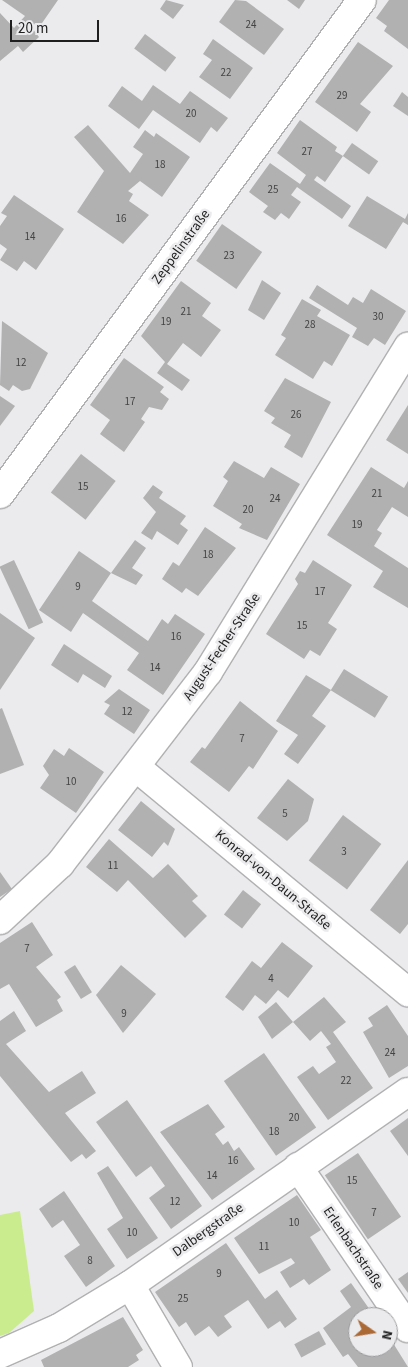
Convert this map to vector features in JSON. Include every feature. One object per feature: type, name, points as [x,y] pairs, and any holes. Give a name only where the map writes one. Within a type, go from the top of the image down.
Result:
[{"type":"street","name":"Zeppelinstraße","points":[[0,494],[362,0]]},
{"type":"street","name":"August-Fecher-Straße","points":[[0,920],[45,882],[137,768],[236,630],[408,347]]},
{"type":"street","name":"Konrad-von-Daun-Straße","points":[[137,768],[408,992]]},
{"type":"street","name":"Dalbergstraße","points":[[0,1354],[58,1328],[130,1285],[408,1092]]},
{"type":"street","name":"Erlenbachstraße","points":[[298,1167],[408,1328]]},
{"type":"street","points":[[130,1285],[178,1367]]},
{"type":"green space","points":[[20,1211],[34,1311],[9,1333],[0,1336],[0,1215]]},
{"type":"building","points":[[2,0],[58,0],[40,26],[35,23],[32,28],[39,37],[23,52],[18,46],[0,61],[0,13],[14,28],[25,16]]},
{"type":"building","points":[[166,0],[184,5],[173,19],[160,9]]},
{"type":"building","points":[[235,0],[246,1],[284,29],[264,55],[219,22]]},
{"type":"building","points":[[287,0],[305,0],[299,9]]},
{"type":"building","points":[[389,0],[408,0],[408,49],[384,31],[387,26],[376,18]]},
{"type":"building","points":[[145,34],[176,57],[165,72],[134,48]]},
{"type":"building","points":[[213,39],[253,68],[230,99],[199,77],[212,60],[203,54]]},
{"type":"building","points":[[358,42],[393,66],[360,104],[371,112],[357,132],[315,102]]},
{"type":"building","points":[[153,85],[180,104],[190,91],[228,118],[217,132],[211,127],[200,143],[153,110],[139,129],[108,106],[122,86],[142,101]]},
{"type":"building","points":[[402,92],[408,97],[408,116],[393,106]]},
{"type":"building","points":[[300,120],[337,147],[335,151],[343,156],[325,182],[317,176],[314,180],[351,206],[342,219],[297,187],[291,195],[301,202],[289,219],[281,213],[275,220],[263,212],[268,206],[249,192],[270,163],[300,184],[306,175],[277,153]]},
{"type":"building","points":[[88,125],[130,173],[143,154],[133,147],[145,130],[154,137],[156,133],[190,157],[162,197],[140,181],[128,191],[133,194],[129,201],[149,215],[123,244],[77,212],[104,171],[74,137]]},
{"type":"building","points":[[352,143],[378,161],[369,174],[343,156]]},
{"type":"building","points":[[14,195],[64,229],[36,270],[24,261],[17,271],[0,260],[7,249],[0,244],[0,226],[7,216],[1,213]]},
{"type":"building","points":[[367,196],[405,219],[408,213],[408,225],[403,222],[386,249],[348,226]]},
{"type":"building","points":[[222,224],[262,252],[236,289],[196,261]]},
{"type":"building","points":[[262,280],[281,293],[264,320],[248,310]]},
{"type":"building","points":[[181,281],[211,303],[202,316],[221,330],[201,357],[183,343],[167,364],[190,380],[182,391],[157,373],[165,362],[141,336]]},
{"type":"building","points":[[317,285],[348,305],[353,297],[363,303],[371,289],[406,311],[385,345],[374,338],[368,346],[352,337],[357,328],[309,298]]},
{"type":"building","points":[[302,299],[321,310],[317,316],[350,335],[332,366],[324,361],[313,379],[275,355],[286,338],[281,335]]},
{"type":"building","points":[[2,321],[48,353],[30,389],[22,391],[13,385],[9,391],[0,385]]},
{"type":"building","points":[[124,358],[164,387],[160,392],[169,399],[162,410],[149,407],[141,419],[145,422],[124,452],[100,434],[110,420],[90,405]]},
{"type":"building","points":[[285,378],[331,402],[302,458],[284,447],[291,435],[271,423],[275,418],[264,411]]},
{"type":"building","points":[[0,396],[15,406],[0,426]]},
{"type":"building","points":[[408,405],[408,454],[386,440]]},
{"type":"building","points":[[81,454],[116,481],[86,520],[51,493]]},
{"type":"building","points":[[234,461],[264,478],[271,467],[300,484],[267,540],[239,528],[242,524],[213,506],[228,481],[223,477]]},
{"type":"building","points":[[371,467],[404,488],[408,481],[408,517],[392,507],[377,530],[382,533],[374,546],[408,568],[408,608],[373,587],[383,571],[327,535]]},
{"type":"building","points":[[153,485],[163,492],[159,498],[186,516],[180,524],[188,530],[178,545],[157,531],[152,540],[141,533],[156,512],[143,498]]},
{"type":"building","points":[[205,527],[236,548],[198,596],[186,588],[182,593],[162,579],[173,562],[179,566]]},
{"type":"building","points":[[135,540],[146,548],[132,568],[143,575],[136,585],[111,573]]},
{"type":"building","points":[[79,551],[111,573],[92,601],[148,641],[162,619],[168,624],[175,614],[205,634],[163,695],[127,670],[139,653],[83,613],[71,632],[39,610]]},
{"type":"building","points":[[14,560],[43,623],[29,629],[0,568]]},
{"type":"building","points":[[313,560],[352,585],[328,623],[337,629],[320,656],[310,650],[304,659],[266,634],[298,584],[295,579],[300,571],[305,573]]},
{"type":"building","points":[[0,613],[35,638],[0,690]]},
{"type":"building","points":[[64,644],[112,676],[105,688],[83,674],[78,683],[51,665]]},
{"type":"building","points":[[344,669],[388,697],[375,718],[331,690]]},
{"type":"building","points":[[306,675],[331,690],[312,716],[326,726],[298,764],[284,754],[298,735],[276,721]]},
{"type":"building","points":[[119,689],[150,710],[134,734],[104,714],[110,705],[104,702]]},
{"type":"building","points":[[240,701],[278,731],[253,769],[249,766],[229,792],[190,762],[202,747],[205,749]]},
{"type":"building","points":[[2,708],[24,765],[0,774],[0,709]]},
{"type":"building","points":[[69,748],[104,772],[76,813],[40,788],[49,775],[43,766],[54,749],[64,756]]},
{"type":"building","points":[[288,779],[314,799],[308,821],[287,841],[257,818]]},
{"type":"building","points":[[141,801],[175,829],[168,846],[164,842],[152,857],[118,830]]},
{"type":"building","points":[[343,815],[381,844],[347,889],[309,861]]},
{"type":"building","points":[[109,839],[153,878],[168,864],[198,896],[192,901],[207,916],[185,938],[128,880],[117,892],[86,867]]},
{"type":"building","points":[[408,860],[408,924],[400,934],[370,910]]},
{"type":"building","points":[[0,872],[12,889],[0,897]]},
{"type":"building","points":[[243,890],[261,904],[242,929],[224,914]]},
{"type":"building","points":[[32,922],[53,955],[36,967],[61,997],[57,1000],[63,1011],[36,1027],[9,984],[0,989],[0,943]]},
{"type":"building","points":[[282,942],[313,966],[288,998],[278,990],[266,1004],[255,995],[243,1011],[225,997],[252,961],[261,968]]},
{"type":"building","points":[[75,965],[92,992],[81,999],[64,972]]},
{"type":"building","points":[[121,965],[156,994],[123,1033],[96,995]]},
{"type":"building","points":[[324,997],[346,1022],[333,1032],[373,1088],[328,1120],[297,1077],[313,1066],[319,1074],[336,1062],[326,1047],[331,1044],[321,1031],[310,1041],[293,1022]]},
{"type":"building","points":[[276,1002],[293,1022],[272,1039],[258,1017]]},
{"type":"building","points":[[387,1005],[408,1036],[408,1066],[389,1078],[363,1032],[373,1026],[368,1018]]},
{"type":"building","points":[[14,1011],[26,1031],[6,1044],[49,1092],[82,1071],[96,1093],[65,1113],[96,1151],[86,1159],[82,1154],[71,1162],[0,1076],[0,1021]]},
{"type":"building","points":[[264,1053],[316,1128],[276,1156],[224,1081]]},
{"type":"building","points":[[127,1100],[202,1206],[171,1229],[149,1198],[165,1186],[151,1166],[136,1177],[96,1122]]},
{"type":"building","points":[[208,1104],[225,1127],[215,1134],[223,1145],[228,1141],[234,1151],[239,1147],[255,1169],[212,1200],[160,1132]]},
{"type":"building","points":[[408,1118],[408,1156],[390,1131]]},
{"type":"building","points":[[358,1153],[401,1217],[368,1239],[325,1175]]},
{"type":"building","points":[[108,1166],[158,1238],[127,1259],[107,1229],[123,1218],[97,1173]]},
{"type":"building","points":[[64,1191],[115,1266],[86,1287],[64,1256],[80,1245],[63,1220],[52,1228],[39,1209]]},
{"type":"building","points":[[297,1195],[321,1230],[310,1237],[331,1270],[309,1285],[304,1279],[290,1288],[280,1272],[295,1263],[291,1258],[259,1274],[234,1238]]},
{"type":"building","points":[[226,1243],[265,1299],[277,1290],[297,1319],[285,1328],[280,1321],[268,1329],[248,1300],[224,1316],[232,1327],[218,1337],[209,1326],[195,1336],[186,1322],[179,1327],[155,1292]]},
{"type":"building","points":[[408,1272],[408,1293],[398,1279]]},
{"type":"building","points":[[351,1283],[368,1307],[351,1307],[340,1291]]},
{"type":"building","points":[[348,1309],[348,1354],[343,1357],[323,1328]]},
{"type":"building","points":[[123,1317],[143,1350],[136,1355],[139,1360],[128,1367],[44,1367],[41,1360]]},
{"type":"building","points":[[319,1331],[326,1344],[301,1357],[294,1344]]},
{"type":"building","points":[[398,1351],[408,1367],[358,1367],[350,1357],[398,1357]]}]
